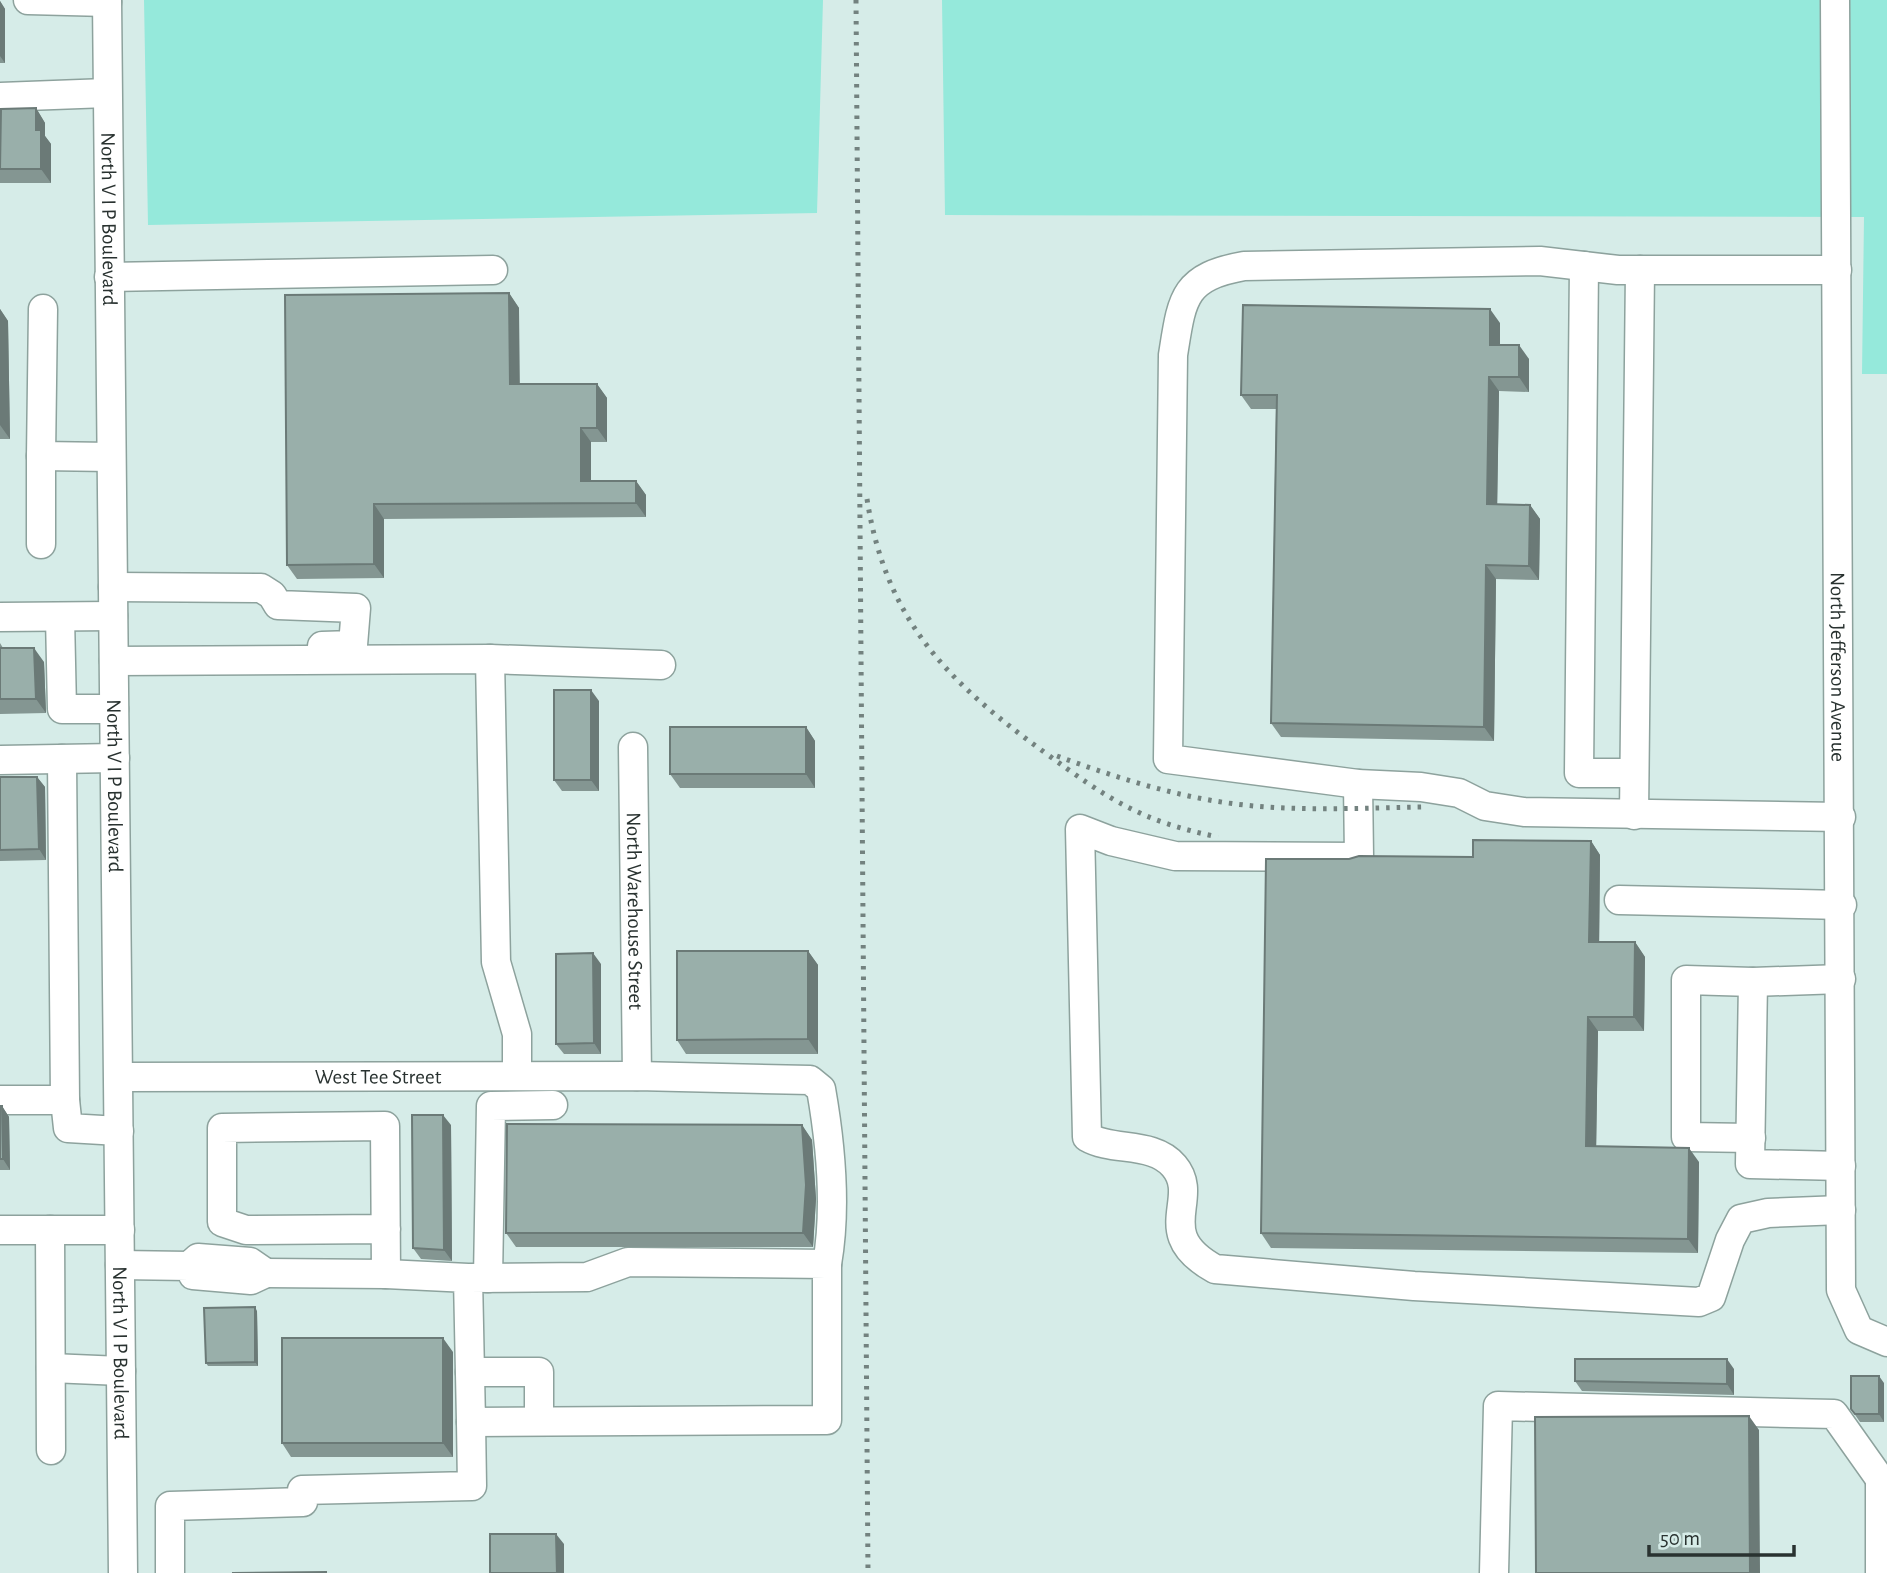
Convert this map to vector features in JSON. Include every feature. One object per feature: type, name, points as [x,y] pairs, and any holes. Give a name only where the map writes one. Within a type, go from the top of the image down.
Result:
[{"type":"street","points":[[28,0],[107,1]]},
{"type":"street","name":"North Jefferson Avenue","points":[[1835,0],[1842,905],[1841,1290],[1859,1330],[1887,1342]]},
{"type":"street","name":"North V I P Boulevard","points":[[107,1],[123,1573]]},
{"type":"street","points":[[0,97],[107,93]]},
{"type":"street","points":[[1837,270],[1640,270],[1540,261],[1244,266],[1213,272],[1191,288],[1179,317],[1173,355],[1168,760],[1358,784],[1421,787],[1459,793],[1485,806],[1524,813],[1841,817]]},
{"type":"street","points":[[1584,265],[1579,773],[1634,773]]},
{"type":"street","points":[[109,276],[493,270]]},
{"type":"street","points":[[1634,815],[1640,270]]},
{"type":"street","points":[[41,544],[43,309]]},
{"type":"street","points":[[41,456],[111,457]]},
{"type":"street","points":[[113,587],[261,588],[272,595],[278,605],[356,608],[353,645],[113,653]]},
{"type":"street","points":[[0,617],[113,616]]},
{"type":"street","points":[[60,617],[62,709],[114,709]]},
{"type":"street","points":[[113,653],[490,659],[661,665]]},
{"type":"street","points":[[490,659],[496,962],[517,1034],[517,1076]]},
{"type":"street","name":"North Warehouse Street","points":[[633,747],[636,1076]]},
{"type":"street","points":[[0,760],[115,758]]},
{"type":"street","points":[[62,760],[65,1100],[68,1128],[119,1130]]},
{"type":"street","points":[[1358,784],[1359,857],[1175,856],[1111,841],[1080,829],[1087,1137],[1099,1144],[1160,1154],[1175,1167],[1182,1187],[1180,1230],[1186,1247],[1196,1258],[1215,1269],[1415,1286],[1699,1302],[1711,1297],[1730,1240],[1741,1219],[1768,1213],[1841,1210]]},
{"type":"street","points":[[1619,900],[1842,905]]},
{"type":"street","points":[[1751,1138],[1686,1137],[1686,980],[1753,982],[1841,979]]},
{"type":"street","points":[[1753,982],[1750,1164],[1841,1166]]},
{"type":"street","name":"West Tee Street","points":[[119,1077],[636,1076],[810,1080],[821,1089],[829,1158],[833,1230],[827,1264],[827,1420],[539,1420]]},
{"type":"street","points":[[0,1100],[65,1100]]},
{"type":"street","points":[[170,1573],[170,1506],[303,1502],[302,1490],[472,1486],[470,1372],[491,1106],[552,1105]]},
{"type":"street","points":[[386,1229],[246,1230],[222,1222],[222,1128],[385,1126],[386,1229],[386,1274]]},
{"type":"street","points":[[0,1230],[120,1230]]},
{"type":"street","points":[[50,1230],[51,1450]]},
{"type":"street","points":[[120,1265],[189,1266],[193,1275],[251,1280],[266,1273],[478,1278],[587,1277],[628,1262],[827,1264]]},
{"type":"street","points":[[51,1368],[121,1371]]},
{"type":"street","points":[[470,1372],[540,1372],[539,1420],[471,1422]]},
{"type":"street","points":[[1494,1573],[1498,1406],[1834,1414],[1884,1479],[1880,1573]]},
{"type":"green space","points":[[144,0],[823,0],[817,213],[148,225]]},
{"type":"green space","points":[[942,0],[1887,0],[1887,374],[1862,374],[1864,217],[945,215]]},
{"type":"building","points":[[36,108],[36,130],[41,130],[41,169],[0,169],[1,109]]},
{"type":"building","points":[[509,293],[510,384],[597,384],[597,428],[581,428],[581,481],[636,481],[636,503],[374,504],[374,564],[287,565],[285,295]]},
{"type":"building","points":[[1243,305],[1490,309],[1490,345],[1519,345],[1519,377],[1489,377],[1487,504],[1530,505],[1529,566],[1486,565],[1484,727],[1271,723],[1277,395],[1241,395]]},
{"type":"building","points":[[0,648],[34,648],[36,699],[0,699]]},
{"type":"building","points":[[554,690],[591,690],[591,780],[554,780]]},
{"type":"building","points":[[670,727],[806,727],[806,774],[670,774]]},
{"type":"building","points":[[0,777],[37,777],[39,849],[0,850]]},
{"type":"building","points":[[1473,840],[1591,841],[1589,942],[1635,942],[1634,1017],[1588,1017],[1586,1146],[1689,1148],[1688,1239],[1261,1233],[1266,859],[1349,859],[1359,856],[1473,857]]},
{"type":"building","points":[[677,951],[808,951],[808,1039],[677,1040]]},
{"type":"building","points":[[593,953],[594,1043],[556,1044],[556,954]]},
{"type":"building","points":[[2,1106],[3,1159],[0,1159]]},
{"type":"building","points":[[412,1115],[443,1115],[444,1250],[413,1248]]},
{"type":"building","points":[[507,1124],[802,1125],[806,1185],[803,1233],[506,1233]]},
{"type":"building","points":[[255,1307],[255,1362],[206,1363],[204,1308]]},
{"type":"building","points":[[282,1338],[443,1338],[443,1443],[282,1443]]},
{"type":"building","points":[[1575,1359],[1727,1359],[1727,1384],[1575,1381]]},
{"type":"building","points":[[1851,1376],[1879,1376],[1879,1414],[1855,1414],[1851,1409]]},
{"type":"building","points":[[1749,1416],[1750,1573],[1536,1573],[1535,1417]]},
{"type":"building","points":[[490,1534],[556,1534],[557,1573],[490,1573]]},
{"type":"building","points":[[326,1572],[326,1573],[232,1573]]},
{"type":"railway","points":[[856,0],[868,1573]]},
{"type":"railway","points":[[867,499],[876,542],[889,580],[906,614],[927,645],[979,700],[1044,752],[1125,806],[1166,823],[1218,837]]},
{"type":"railway","points":[[1057,756],[1141,784],[1228,803],[1349,809],[1422,807]]}]
